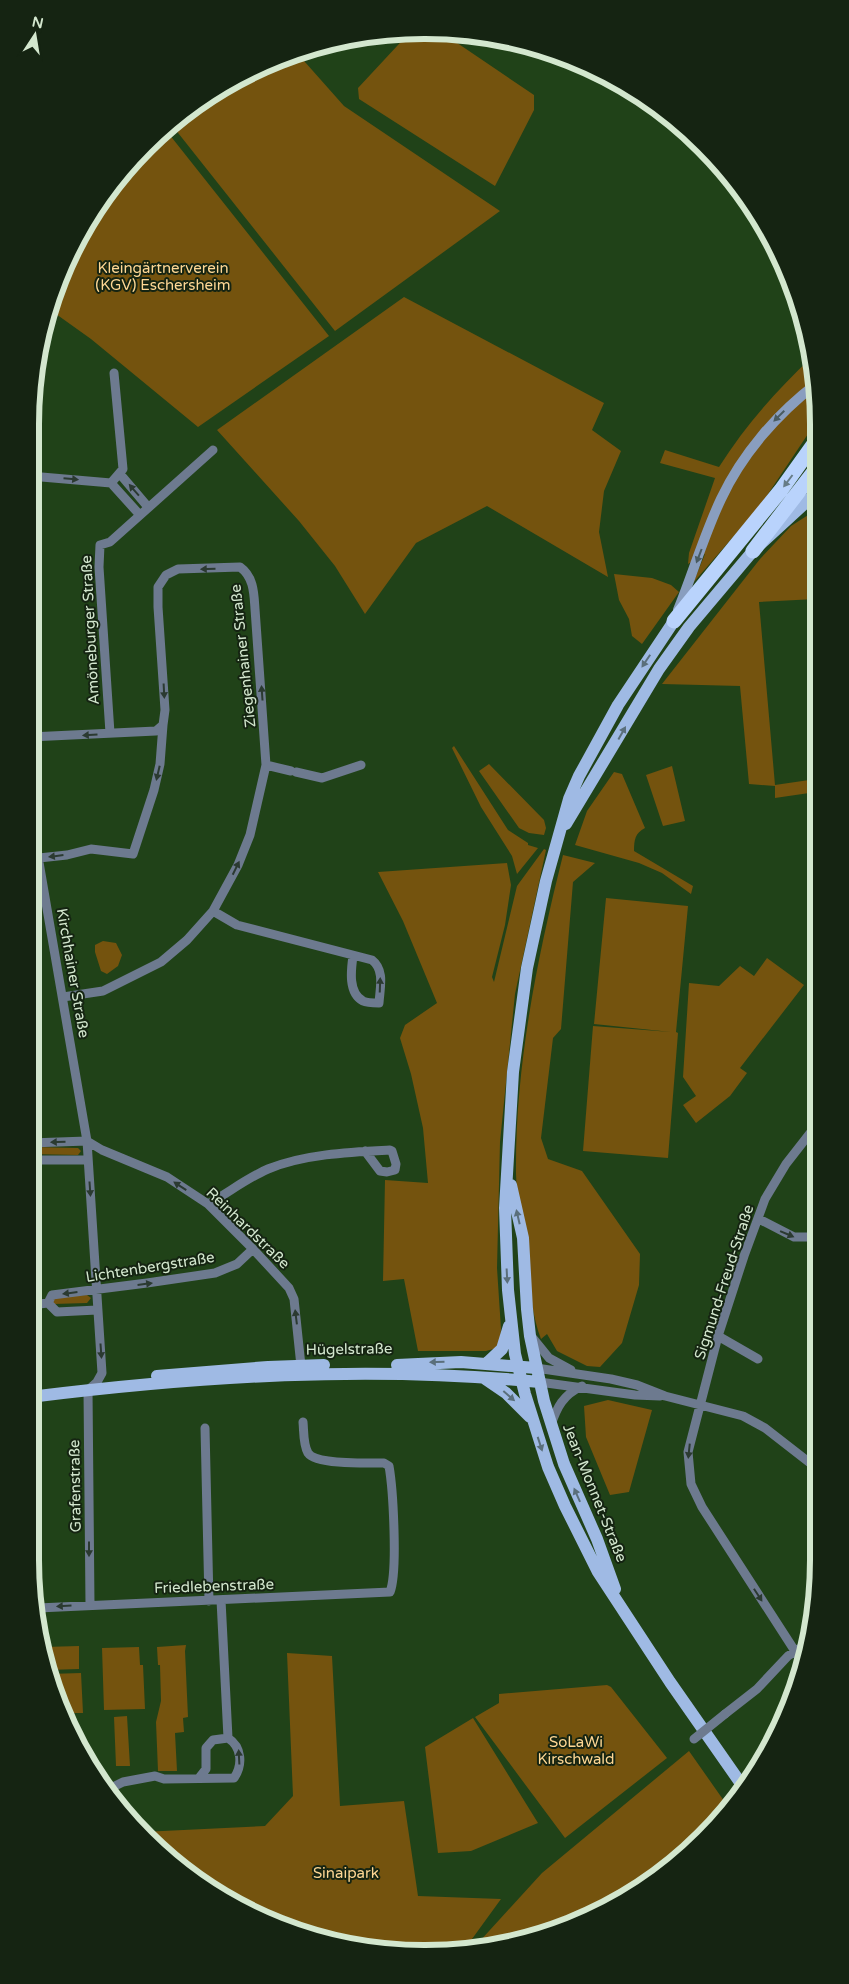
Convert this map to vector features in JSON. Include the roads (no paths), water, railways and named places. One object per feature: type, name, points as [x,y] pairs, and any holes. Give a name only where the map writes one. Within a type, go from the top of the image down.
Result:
[{"type":"highway","points":[[674,621],[781,490],[810,449]]},
{"type":"highway","points":[[753,550],[810,477]]},
{"type":"main road","points":[[508,1170],[511,1096],[521,1010],[538,919],[569,799],[587,760],[618,705],[674,621],[721,498],[766,429],[808,390]]},
{"type":"main road","points":[[560,833],[659,670],[689,627],[753,550],[810,498]]},
{"type":"main road","name":"Jean-Monnet-Straße","points":[[508,1170],[505,1223],[511,1321],[521,1380],[546,1460],[564,1506],[598,1572],[670,1682],[740,1782]]},
{"type":"main road","name":"Jean-Monnet-Straße","points":[[508,1170],[522,1238],[530,1336],[539,1382],[551,1426],[571,1482],[598,1539],[618,1601]]},
{"type":"main road","points":[[486,1364],[502,1349],[511,1321]]},
{"type":"main road","name":"Hügelstraße","points":[[39,1388],[205,1371],[301,1366],[398,1365],[443,1362],[536,1368]]},
{"type":"main road","points":[[276,1376],[301,1366]]},
{"type":"main road","name":"Hügelstraße","points":[[39,1395],[100,1383],[359,1372],[422,1373],[539,1382]]},
{"type":"main road","points":[[482,1377],[506,1393],[532,1420]]},
{"type":"street","points":[[111,483],[123,469],[114,374]]},
{"type":"street","points":[[39,477],[111,483],[139,514],[212,450]]},
{"type":"street","points":[[120,474],[148,507]]},
{"type":"street","name":"Amöneburger Straße","points":[[110,733],[98,553],[100,545],[110,542],[139,514]]},
{"type":"street","name":"Ziegenhainer Straße","points":[[39,858],[67,855],[90,849],[133,854],[158,773],[159,728],[165,710],[158,587],[166,575],[178,569],[240,567],[247,572],[253,587],[266,765],[250,835],[238,864],[213,911],[187,940],[161,962],[103,991],[63,997]]},
{"type":"street","points":[[39,737],[159,728]]},
{"type":"street","points":[[266,765],[322,778],[361,765]]},
{"type":"street","name":"Kirchhainer Straße","points":[[39,858],[87,1141]]},
{"type":"street","points":[[213,911],[237,925],[372,960],[376,964],[381,978],[379,1003],[364,1002],[356,994],[351,975],[352,956]]},
{"type":"street","name":"Sigmund-Freud-Straße","points":[[798,1656],[702,1507],[691,1484],[688,1452],[718,1336],[765,1199],[775,1180],[810,1132]]},
{"type":"street","points":[[39,1143],[87,1141]]},
{"type":"street","name":"Grafenstraße","points":[[87,1141],[100,1383],[90,1605]]},
{"type":"street","name":"Reinhardstraße","points":[[87,1141],[102,1150],[167,1177],[208,1204],[253,1249],[287,1285],[293,1296],[301,1366]]},
{"type":"street","points":[[208,1204],[269,1169],[323,1155],[365,1151]]},
{"type":"street","points":[[39,1160],[88,1160]]},
{"type":"street","points":[[759,1219],[794,1237],[810,1237]]},
{"type":"street","name":"Lichtenbergstraße","points":[[48,1303],[52,1295],[215,1273],[238,1264],[253,1249]]},
{"type":"street","name":"Lichtenbergstraße","points":[[39,1304],[48,1303]]},
{"type":"street","name":"Lichtenbergstraße","points":[[48,1303],[57,1312],[97,1310]]},
{"type":"street","points":[[530,1336],[549,1358],[578,1374]]},
{"type":"street","points":[[718,1336],[758,1359]]},
{"type":"street","name":"Hügelstraße","points":[[536,1368],[637,1385],[665,1396],[734,1413],[753,1421],[810,1463]]},
{"type":"street","name":"Hügelstraße","points":[[539,1382],[665,1396]]},
{"type":"street","points":[[551,1426],[560,1403],[569,1393],[582,1386]]},
{"type":"street","name":"Friedlebenstraße","points":[[42,1608],[390,1592],[394,1578],[389,1466],[384,1462],[322,1461],[312,1457],[305,1445],[303,1422]]},
{"type":"street","points":[[205,1428],[208,1601]]},
{"type":"street","points":[[113,1787],[123,1782],[155,1776],[164,1778],[234,1778],[240,1770],[238,1747],[228,1738],[221,1600]]},
{"type":"street","points":[[694,1739],[757,1689],[788,1656],[800,1648]]},
{"type":"street","points":[[199,1778],[206,1769],[206,1748],[212,1740],[228,1738]]},
{"type":"street","points":[[206,1769],[215,1778]]},
{"type":"park label","name":"Kleingärtnerverein (KGV) Eschersheim","points":[[163,276]]},
{"type":"park label","name":"SoLaWi Kirschwald","points":[[576,1750]]},
{"type":"park label","name":"Sinaipark","points":[[346,1873]]}]
